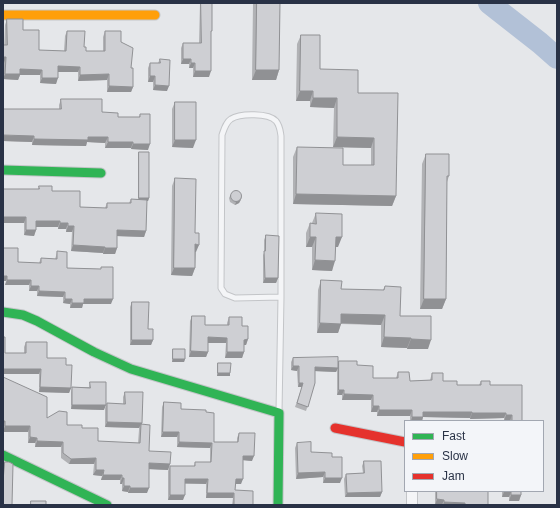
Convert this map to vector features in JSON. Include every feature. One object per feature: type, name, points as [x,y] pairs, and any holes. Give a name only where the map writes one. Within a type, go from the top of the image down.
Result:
[{"type":"street","points":[[3,15],[155,15]]},
{"type":"street","points":[[3,170],[101,172]]},
{"type":"street","points":[[3,312],[22,315],[37,321],[94,352],[131,368],[279,413],[278,505]]},
{"type":"street","points":[[335,428],[404,442]]},
{"type":"street","points":[[3,455],[107,505]]},
{"type":"street","points":[[412,492],[412,505]]},
{"type":"lane","points":[[279,413],[281,297],[280,127],[275,120],[265,116],[240,115],[231,119],[225,127],[222,135],[220,288],[225,294],[235,298],[281,297]]},
{"type":"building","points":[[201,3],[212,3],[211,71],[195,71],[195,63],[191,63],[191,59],[183,59],[183,43],[201,43]]},
{"type":"building","points":[[257,3],[280,3],[279,70],[256,70]]},
{"type":"building","points":[[7,19],[23,19],[23,30],[39,30],[39,50],[66,51],[67,31],[85,31],[84,47],[86,47],[86,51],[105,51],[105,31],[121,31],[121,42],[133,48],[131,68],[133,68],[133,87],[109,86],[109,74],[80,75],[80,67],[58,66],[58,78],[42,78],[42,70],[20,69],[20,74],[5,74],[6,57],[3,57],[3,45],[7,45]]},
{"type":"building","points":[[301,35],[320,35],[320,69],[358,70],[358,93],[398,93],[396,196],[296,194],[297,147],[343,148],[343,165],[374,165],[374,138],[337,137],[337,98],[313,98],[313,91],[300,91]]},
{"type":"building","points":[[160,59],[170,60],[169,86],[155,85],[155,76],[150,76],[150,63],[160,63]]},
{"type":"building","points":[[61,99],[102,99],[102,112],[118,113],[118,117],[140,117],[140,114],[150,114],[150,144],[108,142],[108,137],[88,137],[88,140],[34,139],[34,136],[3,135],[3,109],[61,109]]},
{"type":"building","points":[[175,102],[196,102],[196,140],[175,140]]},
{"type":"building","points":[[139,152],[149,152],[149,198],[139,198]]},
{"type":"building","points":[[426,154],[449,154],[449,176],[447,176],[446,299],[424,299]]},
{"type":"building","points":[[175,178],[196,179],[195,233],[199,233],[199,245],[195,244],[195,268],[174,268]]},
{"type":"building","points":[[39,186],[52,186],[52,191],[80,191],[80,207],[107,208],[107,203],[131,203],[131,199],[147,200],[146,231],[117,230],[117,248],[73,245],[74,226],[68,226],[68,223],[60,223],[60,221],[36,221],[36,230],[26,230],[26,217],[3,217],[3,189],[39,189]]},
{"type":"building","points":[[234,191],[238,191],[240,192],[240,200],[234,201],[231,198],[231,194]]},
{"type":"building","points":[[316,213],[342,214],[342,237],[336,237],[335,261],[315,260],[316,237],[310,237],[310,223],[316,224]]},
{"type":"building","points":[[266,235],[279,236],[278,278],[265,278],[264,251]]},
{"type":"building","points":[[3,248],[18,248],[18,262],[41,263],[41,258],[57,259],[57,251],[67,252],[67,268],[101,269],[101,267],[113,267],[113,299],[84,299],[84,303],[72,303],[72,299],[65,299],[65,292],[39,291],[39,286],[31,286],[31,280],[7,280],[7,276],[3,276]]},
{"type":"building","points":[[321,280],[342,281],[341,289],[384,290],[385,286],[401,287],[400,316],[431,316],[431,340],[384,337],[385,315],[341,314],[341,324],[320,323]]},
{"type":"building","points":[[132,302],[149,302],[148,329],[153,329],[153,340],[132,340]]},
{"type":"building","points":[[192,316],[205,316],[205,325],[229,325],[229,317],[242,317],[242,326],[248,326],[248,339],[244,340],[244,352],[227,352],[227,338],[208,337],[208,352],[191,351]]},
{"type":"building","points":[[3,337],[5,337],[5,353],[26,353],[26,342],[47,342],[47,358],[66,358],[66,365],[72,365],[71,388],[40,387],[41,369],[3,369]]},
{"type":"building","points":[[173,349],[185,349],[185,359],[173,359]]},
{"type":"building","points":[[338,357],[338,368],[315,367],[315,383],[308,407],[297,403],[303,383],[299,383],[299,366],[293,366],[293,358]]},
{"type":"building","points":[[339,361],[357,361],[357,365],[373,366],[373,378],[398,378],[398,372],[409,372],[410,381],[432,380],[432,373],[443,373],[443,381],[457,381],[457,385],[481,385],[481,381],[490,381],[490,385],[522,385],[522,420],[512,420],[512,415],[506,415],[506,413],[472,412],[423,412],[423,417],[412,417],[412,410],[379,410],[379,406],[373,406],[373,395],[344,394],[344,390],[339,390]]},
{"type":"building","points":[[218,363],[231,363],[230,373],[218,373]]},
{"type":"building","points":[[3,377],[47,397],[47,418],[59,411],[67,412],[67,425],[82,425],[82,428],[98,428],[98,441],[140,443],[141,424],[150,425],[149,451],[171,452],[170,464],[149,463],[149,488],[130,488],[130,486],[124,486],[124,478],[122,478],[122,475],[103,475],[104,470],[96,470],[96,458],[71,459],[63,453],[63,442],[37,441],[37,438],[30,437],[30,426],[5,426],[5,421],[3,421]]},
{"type":"building","points":[[90,382],[106,382],[106,405],[72,405],[72,387],[90,388]]},
{"type":"building","points":[[125,392],[143,392],[142,423],[107,422],[107,403],[125,404]]},
{"type":"building","points":[[164,402],[181,403],[181,409],[206,410],[206,412],[214,413],[214,442],[238,442],[239,433],[255,433],[254,456],[243,456],[243,479],[236,479],[235,490],[253,491],[253,505],[234,505],[234,493],[207,493],[208,479],[185,479],[185,495],[170,495],[170,466],[195,466],[195,462],[211,462],[212,443],[179,442],[179,432],[163,432]]},
{"type":"building","points":[[311,442],[311,452],[332,453],[332,457],[342,457],[342,478],[325,478],[325,472],[298,473],[297,443]]},
{"type":"building","points":[[364,461],[381,461],[382,492],[347,493],[346,474],[364,473]]},
{"type":"building","points":[[5,462],[13,464],[12,505],[3,505]]},
{"type":"building","points":[[437,492],[488,492],[488,505],[465,505],[465,503],[444,502],[444,500],[437,499]]},
{"type":"building","points":[[511,492],[521,492],[521,495],[511,495]]},
{"type":"building","points":[[31,501],[46,501],[46,505],[31,505]]},
{"type":"waterway","points":[[489,3],[557,58]]},
{"type":"traffic: fast","points":[[3,170],[101,173]]},
{"type":"traffic: fast","points":[[3,312],[23,315],[37,321],[94,352],[131,369],[279,413],[278,505]]},
{"type":"traffic: fast","points":[[3,455],[107,505]]},
{"type":"traffic: slow","points":[[3,15],[155,15]]},
{"type":"traffic: jam","points":[[335,428],[404,442]]}]
